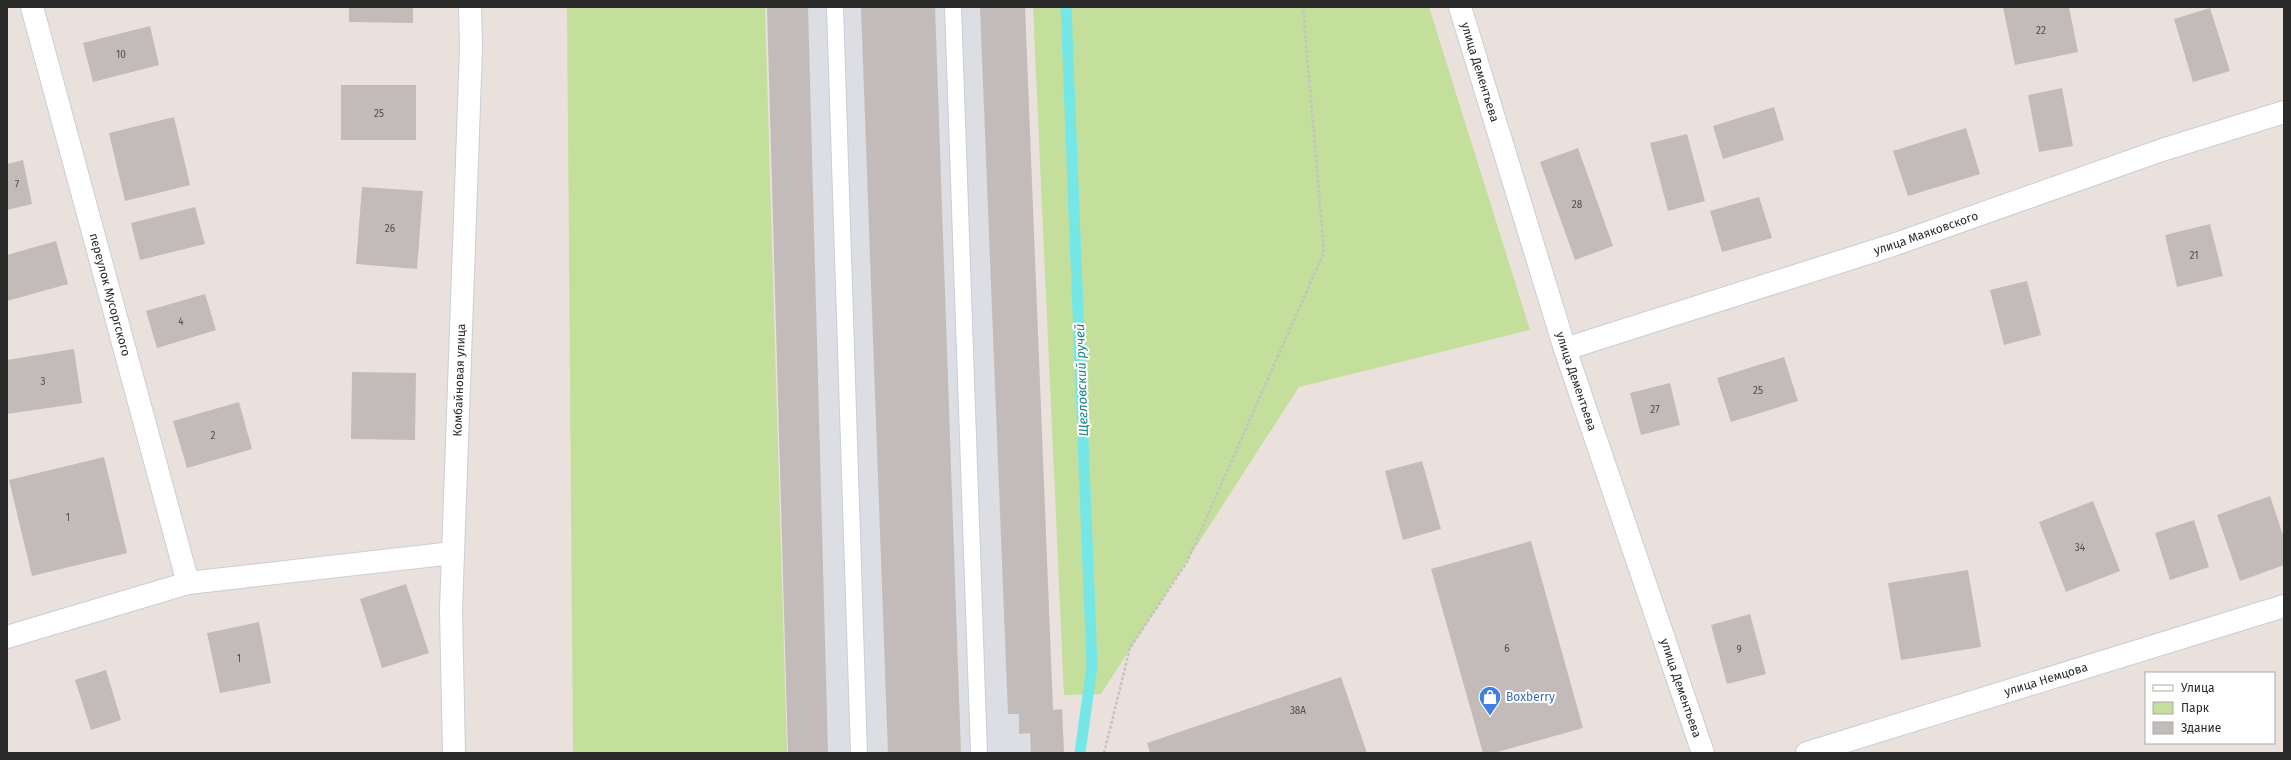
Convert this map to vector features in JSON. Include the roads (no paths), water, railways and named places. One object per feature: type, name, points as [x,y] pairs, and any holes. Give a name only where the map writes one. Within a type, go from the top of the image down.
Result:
[{"type":"street","name":"переулок Мусоргского","points":[[32,7],[188,583]]},
{"type":"street","name":"Комбайновая улица","points":[[454,753],[451,610],[456,439],[472,48],[470,7]]},
{"type":"street","name":"улица Дементьева","points":[[1460,7],[1565,349],[1703,753]]},
{"type":"street","name":"улица Маяковского","points":[[1565,349],[1893,245],[2162,150],[2284,112]]},
{"type":"street","points":[[7,637],[188,583],[453,554]]},
{"type":"street","name":"улица Немцова","points":[[1807,753],[2284,606]]},
{"type":"lane","points":[[836,7],[860,753]]},
{"type":"lane","points":[[953,7],[979,753]]},
{"type":"waterway","name":"Щегловский ручей","points":[[1066,7],[1092,666],[1080,753]]},
{"type":"place","name":"Boxberry","points":[[1490,716]]}]
